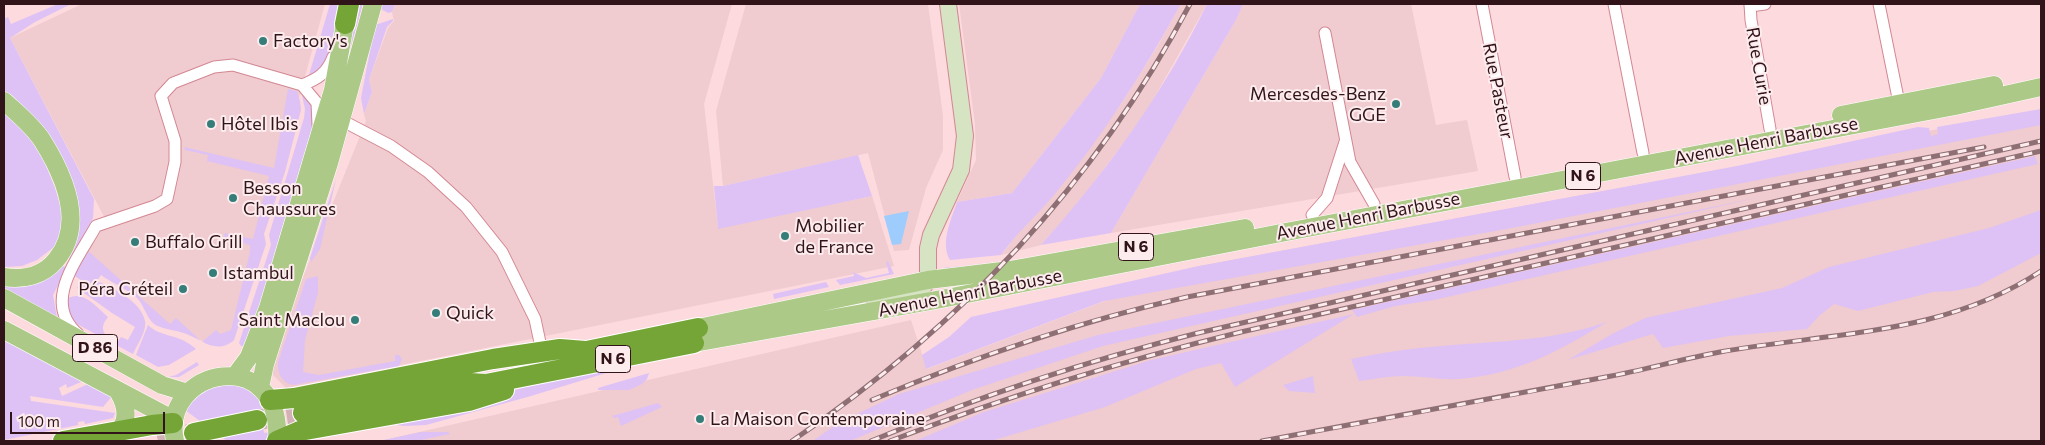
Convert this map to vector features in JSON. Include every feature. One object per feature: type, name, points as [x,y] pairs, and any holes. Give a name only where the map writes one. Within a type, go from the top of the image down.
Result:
[{"type":"highway","points":[[345,24],[349,4]]},
{"type":"highway","name":"N 6","points":[[470,383],[481,375],[549,361],[585,351],[696,336]]},
{"type":"highway","name":"N 6","points":[[303,413],[470,383],[486,384],[532,375],[696,336]]},
{"type":"highway","points":[[265,394],[294,398],[493,359],[560,349],[585,351]]},
{"type":"highway","points":[[277,441],[300,431],[469,401],[521,384],[532,375]]},
{"type":"highway","points":[[194,434],[257,420]]},
{"type":"highway","points":[[63,441],[120,430],[174,428]]},
{"type":"main road","points":[[265,394],[264,364],[329,163],[373,4]]},
{"type":"main road","points":[[235,376],[248,357],[268,308],[317,149],[333,90],[345,24]]},
{"type":"main road","name":"Avenue Henri Barbusse","points":[[696,336],[928,280],[1010,270],[1374,204],[2041,77]]},
{"type":"main road","name":"Avenue Henri Barbusse","points":[[696,336],[734,338],[1917,113],[2041,87]]},
{"type":"main road","points":[[4,101],[22,117],[41,139],[63,180],[72,213],[70,235],[64,251],[51,266],[38,274],[26,277],[4,277]]},
{"type":"main road","name":"D 86","points":[[4,298],[162,385],[188,393]]},
{"type":"main road","name":"D 86","points":[[4,330],[119,392],[174,428]]},
{"type":"main road","points":[[174,428],[178,406],[188,393],[200,383],[208,380],[235,376],[249,380],[265,394],[276,413],[277,441]]},
{"type":"main road","points":[[119,392],[126,404],[124,424],[120,430]]},
{"type":"street","points":[[867,312],[890,298],[918,292],[928,280],[930,235],[960,170],[966,136],[948,4]]},
{"type":"street","name":"Rue Pasteur","points":[[1482,4],[1515,177]]},
{"type":"street","points":[[1614,4],[1643,153]]},
{"type":"street","points":[[1750,5],[1765,4]]},
{"type":"street","points":[[1879,4],[1899,103],[1917,113]]},
{"type":"street","name":"Rue Curie","points":[[1750,5],[1750,20],[1770,128]]},
{"type":"street","points":[[302,85],[326,72],[345,24]]},
{"type":"street","points":[[1325,32],[1350,162],[1374,204]]},
{"type":"street","points":[[92,347],[73,330],[63,316],[60,303],[63,288],[96,226],[155,206],[167,199],[175,162],[175,141],[161,96],[173,83],[214,67],[233,64],[302,85],[316,103],[319,118],[317,149]]},
{"type":"street","points":[[341,120],[391,146],[428,172],[466,207],[502,252],[535,319],[542,352]]},
{"type":"street","points":[[1312,215],[1327,198],[1345,142]]},
{"type":"shaded area","points":[[58,4],[71,4],[35,22],[10,38],[94,199],[93,218],[72,260],[65,256],[75,235],[33,116],[4,90],[4,19],[8,17],[11,24]]},
{"type":"shaded area","points":[[82,4],[325,4],[232,339],[205,342],[170,327],[85,251],[96,230],[108,224],[10,38]]},
{"type":"shaded area","points":[[330,4],[339,4],[329,59],[323,69],[309,75]]},
{"type":"shaded area","points":[[355,4],[363,4],[338,92]]},
{"type":"shaded area","points":[[379,4],[395,4],[392,12],[388,13],[381,9]]},
{"type":"shaded area","points":[[395,4],[732,4],[704,104],[718,228],[872,196],[894,266],[286,388],[273,375],[270,365],[272,354],[366,121],[364,114],[372,92],[369,80],[388,28],[394,21],[392,12]]},
{"type":"shaded area","points":[[746,4],[928,4],[943,116],[943,150],[926,188],[909,250],[894,251],[868,153],[723,186],[716,111]]},
{"type":"shaded area","points":[[959,4],[1140,4],[1101,78],[1012,193],[957,202],[976,160],[975,124]]},
{"type":"shaded area","points":[[1140,4],[1181,4],[1137,78],[1106,126],[1072,173],[1001,255],[950,260],[947,253],[946,239],[957,202],[1012,193],[1101,78]]},
{"type":"shaded area","points":[[1181,4],[1207,4],[1145,114],[1080,201],[1041,245],[1001,255],[1120,106]]},
{"type":"shaded area","points":[[1207,4],[1243,4],[1236,20],[1111,233],[1041,245],[1089,189],[1132,131],[1172,69]]},
{"type":"shaded area","points":[[1243,4],[1411,4],[1436,125],[1467,120],[1478,171],[1111,233],[1236,20]]},
{"type":"shaded area","points":[[393,19],[387,27],[369,80],[372,92],[364,114],[361,98],[375,25]]},
{"type":"shaded area","points":[[288,89],[297,91],[301,110],[285,172],[264,234],[266,244],[234,340],[221,346],[202,342],[216,330],[220,334],[231,330],[250,252],[250,245],[223,238],[225,233],[253,239],[269,176],[207,161],[208,155],[185,150],[184,147],[274,168]]},
{"type":"shaded area","points":[[301,91],[312,107],[313,125],[279,238],[281,247],[246,346],[241,346],[239,343],[271,245],[269,235],[304,118],[305,109]]},
{"type":"shaded area","points":[[2041,109],[2041,125],[1512,228],[1104,301],[926,369],[922,355],[949,337],[971,317],[1194,267],[1737,166],[1918,127],[1929,128],[1931,136],[1938,134],[1937,127]]},
{"type":"shaded area","points":[[2041,110],[2041,441],[380,441],[911,320],[927,369],[1194,267]]},
{"type":"shaded area","points":[[4,112],[25,129],[42,156],[55,188],[64,218],[59,238],[54,247],[37,260],[22,266],[4,267]]},
{"type":"shaded area","points":[[858,155],[872,196],[718,229],[714,186],[723,186]]},
{"type":"shaded area","points":[[2035,156],[2038,164],[1434,300],[1395,306],[1357,317],[1352,310]]},
{"type":"shaded area","points":[[336,179],[320,249],[311,262],[310,258]]},
{"type":"shaded area","points":[[1765,196],[1103,346],[972,390],[850,441],[813,441],[838,423],[899,394],[1098,335]]},
{"type":"shaded area","points":[[2041,210],[2041,253],[1978,286],[1954,291],[1933,292],[1858,311],[1834,304],[1807,329],[1729,336],[1663,348],[1653,334],[1568,360],[1612,334],[1645,318],[1782,288],[1829,267],[1989,228]]},
{"type":"shaded area","points":[[87,250],[170,324],[176,318],[201,341],[190,335],[157,326],[149,318],[137,298],[101,275],[97,281],[111,287],[132,301],[138,307],[145,321],[145,329],[133,354],[75,323],[68,310],[67,299],[78,296],[89,300],[108,317],[103,325],[104,332],[117,343],[121,337],[128,340],[135,327],[77,288],[81,280],[73,275]]},
{"type":"shaded area","points":[[1063,252],[1063,257],[1023,265],[952,271],[943,268],[1025,260]]},
{"type":"shaded area","points":[[888,261],[894,274],[840,285],[836,280],[854,276],[853,272],[866,278],[889,273],[886,262]]},
{"type":"shaded area","points":[[59,264],[67,268],[53,295],[57,318],[4,290],[4,284]]},
{"type":"shaded area","points":[[318,276],[318,293],[305,340],[303,372],[319,375],[395,361],[395,355],[399,355],[402,359],[399,366],[293,385],[282,378],[278,367],[279,359],[306,279]]},
{"type":"shaded area","points":[[826,282],[829,287],[774,299],[773,294]]},
{"type":"shaded area","points":[[1354,314],[1235,387],[1221,363],[1196,369],[1105,407],[991,441],[915,441],[984,412],[1151,360]]},
{"type":"shaded area","points":[[1607,322],[1572,343],[1536,360],[1518,367],[1479,377],[1451,379],[1398,376],[1359,381],[1351,359],[1419,348],[1546,337]]},
{"type":"shaded area","points":[[148,325],[159,332],[183,340],[196,349],[169,365],[158,367],[136,355]]},
{"type":"shaded area","points":[[4,335],[81,378],[81,382],[67,388],[66,384],[59,388],[62,396],[88,384],[113,395],[103,407],[30,396],[31,401],[115,413],[113,418],[85,424],[84,421],[78,422],[78,425],[4,440]]},
{"type":"shaded area","points":[[197,362],[199,365],[179,377],[169,377],[176,375]]},
{"type":"shaded area","points":[[629,366],[426,425],[404,426],[382,423],[468,405],[534,384]]},
{"type":"shaded area","points":[[649,373],[647,379],[642,384],[629,390],[598,390],[598,388]]},
{"type":"shaded area","points":[[1313,376],[1315,393],[1289,391],[1283,385]]},
{"type":"shaded area","points":[[222,383],[243,387],[256,396],[266,408],[259,409],[264,433],[271,432],[269,441],[227,441],[185,410],[203,388]]},
{"type":"shaded area","points":[[658,403],[662,407],[621,426],[618,417],[614,418],[612,416]]},
{"type":"shaded area","points":[[421,432],[448,432],[450,434],[416,441],[379,441]]},
{"type":"water","points":[[909,211],[901,244],[892,245],[884,216]]},
{"type":"tunnel","points":[[257,420],[303,413]]},
{"type":"tunnel","points":[[158,441],[194,433]]},
{"type":"railway","points":[[792,441],[854,397],[912,350],[967,300],[1018,247],[1066,191],[1111,132],[1152,70],[1190,4]]},
{"type":"railway","points":[[871,441],[1032,381],[1198,333],[2041,141]]},
{"type":"railway","points":[[872,400],[1028,341],[1106,317],[1187,297],[1984,147]]},
{"type":"railway","points":[[890,441],[1020,395],[1196,343],[2041,151]]},
{"type":"railway","points":[[1262,441],[1621,374],[1720,352],[1845,335],[1926,320],[1965,308],[2004,292],[2041,271]]},
{"type":"place","name":"Factory's","points":[[263,41]]},
{"type":"place","name":"Mercesdes-Benz GGE","points":[[1396,104]]},
{"type":"place","name":"Hôtel Ibis","points":[[211,124]]},
{"type":"place","name":"Besson Chaussures","points":[[233,198]]},
{"type":"place","name":"Mobilier de France","points":[[785,236]]},
{"type":"place","name":"Buffalo Grill","points":[[135,242]]},
{"type":"place","name":"Istambul","points":[[213,273]]},
{"type":"place","name":"Péra Créteil","points":[[183,289]]},
{"type":"place","name":"Quick","points":[[436,313]]},
{"type":"place","name":"Saint Maclou","points":[[355,320]]},
{"type":"place","name":"La Maison Contemporaine","points":[[700,419]]}]
